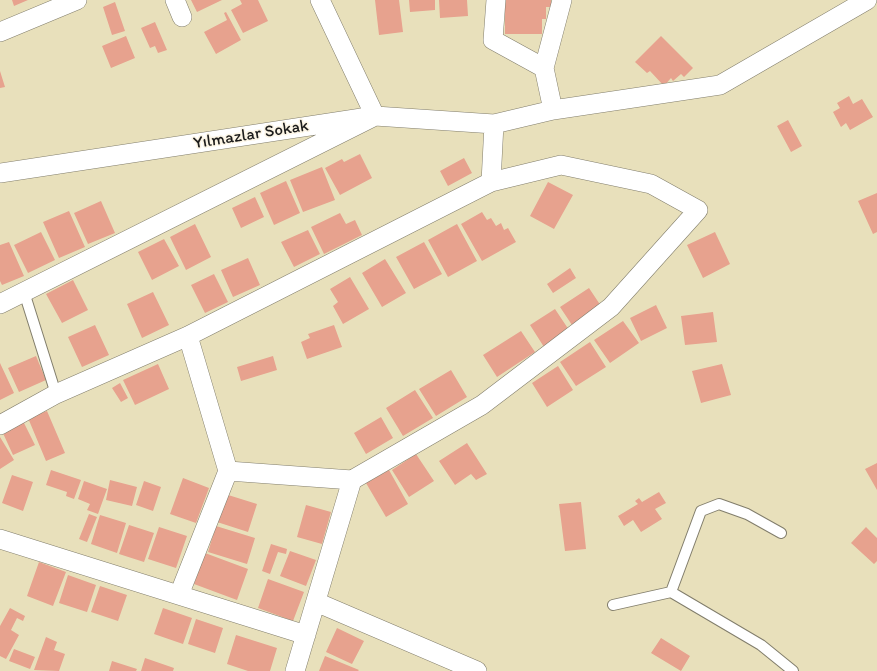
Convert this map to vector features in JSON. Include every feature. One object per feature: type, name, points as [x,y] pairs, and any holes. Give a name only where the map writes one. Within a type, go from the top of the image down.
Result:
[{"type":"street","points":[[0,32],[77,0]]},
{"type":"street","points":[[0,304],[107,249],[375,116],[320,0]]},
{"type":"street","points":[[496,0],[494,40],[544,68]]},
{"type":"street","points":[[554,110],[544,68],[562,0]]},
{"type":"street","name":"Yılmazlar Sokak","points":[[0,173],[375,116],[494,124],[554,110],[720,85],[867,0]]},
{"type":"street","points":[[490,182],[494,124]]},
{"type":"street","points":[[0,425],[56,394],[188,336],[490,182],[561,165],[651,184],[698,210],[611,307],[482,405],[352,480],[228,471]]},
{"type":"street","points":[[179,595],[228,471],[188,336]]},
{"type":"street","points":[[295,671],[352,480]]},
{"type":"street","points":[[0,539],[306,635]]},
{"type":"street","points":[[316,602],[476,671]]},
{"type":"lane","points":[[24,292],[56,394]]},
{"type":"lane","points":[[671,592],[701,511],[718,504],[747,514],[781,534]]},
{"type":"lane","points":[[613,605],[671,592],[761,645],[793,671]]},
{"type":"building","points":[[12,0],[28,0],[14,6]]},
{"type":"building","points":[[191,0],[222,0],[197,12]]},
{"type":"building","points":[[240,0],[258,0],[268,21],[243,33],[231,10],[242,4]]},
{"type":"building","points":[[375,0],[399,0],[403,32],[379,35]]},
{"type":"building","points":[[409,0],[435,0],[435,10],[410,12]]},
{"type":"building","points":[[439,0],[467,0],[468,16],[440,18]]},
{"type":"building","points":[[505,0],[551,0],[551,7],[546,7],[546,19],[542,19],[542,34],[505,34]]},
{"type":"building","points":[[115,2],[125,31],[112,35],[103,7]]},
{"type":"building","points":[[226,12],[241,40],[216,54],[204,32],[227,20],[224,13]]},
{"type":"building","points":[[155,22],[167,50],[158,53],[155,46],[150,48],[141,28]]},
{"type":"building","points":[[126,36],[135,58],[111,68],[102,46]]},
{"type":"building","points":[[661,36],[693,68],[684,77],[681,74],[673,81],[671,78],[664,86],[650,71],[647,73],[635,62]]},
{"type":"building","points":[[0,71],[5,87],[0,88]]},
{"type":"building","points":[[849,96],[853,104],[862,99],[873,117],[850,130],[846,123],[841,127],[833,112],[840,108],[837,103]]},
{"type":"building","points":[[788,120],[802,146],[791,152],[777,126]]},
{"type":"building","points":[[360,154],[372,178],[340,195],[325,168],[342,159],[344,162]]},
{"type":"building","points":[[464,158],[472,173],[448,186],[440,171]]},
{"type":"building","points":[[322,167],[335,200],[303,212],[290,180]]},
{"type":"building","points":[[286,181],[300,213],[274,225],[260,193]]},
{"type":"building","points":[[548,182],[573,195],[554,229],[530,216]]},
{"type":"building","points":[[877,193],[877,232],[873,234],[858,201]]},
{"type":"building","points":[[255,197],[264,217],[241,228],[232,208]]},
{"type":"building","points":[[101,201],[115,233],[88,244],[74,213]]},
{"type":"building","points":[[69,211],[85,247],[59,258],[43,222]]},
{"type":"building","points":[[482,212],[487,220],[491,218],[496,226],[501,223],[504,230],[508,228],[516,242],[482,261],[461,224]]},
{"type":"building","points":[[340,213],[346,224],[355,220],[362,235],[324,254],[311,227]]},
{"type":"building","points":[[195,224],[211,257],[186,270],[170,237]]},
{"type":"building","points":[[457,224],[477,261],[448,277],[428,240]]},
{"type":"building","points":[[308,230],[320,254],[294,267],[281,242]]},
{"type":"building","points":[[41,232],[55,260],[28,273],[14,245]]},
{"type":"building","points":[[715,232],[730,264],[703,278],[687,245]]},
{"type":"building","points":[[164,239],[179,266],[152,280],[138,252]]},
{"type":"building","points":[[9,242],[24,276],[2,285],[0,281],[0,245]]},
{"type":"building","points":[[424,242],[442,274],[414,289],[396,257]]},
{"type":"building","points":[[248,258],[260,285],[233,297],[221,270]]},
{"type":"building","points":[[385,259],[406,293],[382,307],[362,273]]},
{"type":"building","points":[[570,268],[576,278],[553,293],[547,284]]},
{"type":"building","points":[[214,274],[228,302],[205,313],[191,285]]},
{"type":"building","points":[[350,277],[369,309],[343,324],[333,306],[338,302],[330,289]]},
{"type":"building","points":[[73,280],[88,310],[62,323],[46,294]]},
{"type":"building","points":[[589,288],[603,309],[574,328],[560,307]]},
{"type":"building","points":[[153,292],[169,325],[142,338],[127,304]]},
{"type":"building","points":[[656,305],[667,328],[641,341],[630,318]]},
{"type":"building","points":[[555,309],[569,330],[544,347],[530,325]]},
{"type":"building","points":[[713,312],[717,342],[685,345],[681,316]]},
{"type":"building","points":[[623,321],[639,343],[610,363],[594,340]]},
{"type":"building","points":[[95,325],[109,355],[82,367],[68,337]]},
{"type":"building","points":[[334,325],[342,347],[307,359],[301,342],[310,338],[308,334]]},
{"type":"building","points":[[521,331],[535,352],[497,377],[483,355]]},
{"type":"building","points":[[590,342],[606,367],[576,386],[560,362]]},
{"type":"building","points":[[36,356],[46,380],[19,392],[8,368]]},
{"type":"building","points":[[273,356],[277,370],[241,381],[237,367]]},
{"type":"building","points":[[0,363],[14,393],[0,400]]},
{"type":"building","points":[[158,364],[169,389],[135,405],[123,380]]},
{"type":"building","points":[[722,364],[731,395],[701,403],[692,371]]},
{"type":"building","points":[[558,366],[573,390],[547,407],[532,383]]},
{"type":"building","points":[[451,370],[467,397],[436,416],[419,389]]},
{"type":"building","points":[[120,383],[128,398],[121,402],[112,388]]},
{"type":"building","points":[[415,390],[433,418],[403,436],[386,408]]},
{"type":"building","points":[[47,411],[65,453],[46,461],[28,418]]},
{"type":"building","points":[[381,417],[393,438],[366,454],[354,433]]},
{"type":"building","points":[[23,421],[35,445],[13,455],[2,431]]},
{"type":"building","points":[[0,437],[14,460],[0,469]]},
{"type":"building","points":[[467,443],[487,474],[476,480],[471,474],[455,485],[439,461]]},
{"type":"building","points":[[416,454],[434,481],[409,497],[392,470]]},
{"type":"building","points":[[877,463],[877,490],[865,469]]},
{"type":"building","points":[[51,470],[81,480],[74,499],[66,496],[67,492],[46,485]]},
{"type":"building","points":[[389,470],[408,504],[386,517],[366,483]]},
{"type":"building","points":[[12,475],[33,482],[23,511],[2,503]]},
{"type":"building","points":[[183,478],[209,488],[196,523],[170,514]]},
{"type":"building","points":[[110,480],[137,487],[132,506],[106,500]]},
{"type":"building","points":[[84,481],[107,489],[98,514],[87,510],[90,504],[78,499]]},
{"type":"building","points":[[144,481],[161,487],[153,511],[136,505]]},
{"type":"building","points":[[659,492],[666,503],[655,509],[662,519],[641,532],[633,520],[624,526],[618,516],[638,504],[635,501],[639,498],[642,502]]},
{"type":"building","points":[[225,494],[257,504],[248,532],[217,522]]},
{"type":"building","points":[[581,502],[586,549],[565,551],[559,504]]},
{"type":"building","points":[[306,505],[331,512],[322,544],[297,537]]},
{"type":"building","points":[[89,514],[97,517],[87,542],[79,539]]},
{"type":"building","points":[[100,515],[126,523],[117,553],[91,544]]},
{"type":"building","points":[[129,525],[154,533],[144,562],[119,554]]},
{"type":"building","points":[[216,526],[255,538],[247,564],[208,552]]},
{"type":"building","points":[[159,527],[187,536],[176,568],[148,559]]},
{"type":"building","points":[[866,527],[877,538],[877,561],[874,564],[851,543]]},
{"type":"building","points":[[271,544],[287,549],[286,554],[278,552],[270,574],[262,571]]},
{"type":"building","points":[[290,551],[316,560],[306,586],[280,576]]},
{"type":"building","points":[[205,553],[248,569],[237,600],[194,584]]},
{"type":"building","points":[[39,562],[66,572],[53,606],[27,596]]},
{"type":"building","points":[[68,575],[96,585],[87,612],[59,603]]},
{"type":"building","points":[[268,579],[304,592],[293,621],[258,608]]},
{"type":"building","points":[[100,586],[127,595],[118,621],[91,612]]},
{"type":"building","points":[[10,608],[25,616],[23,621],[17,618],[11,630],[19,635],[6,659],[0,656],[0,626]]},
{"type":"building","points":[[163,608],[192,618],[183,644],[154,634]]},
{"type":"building","points":[[196,619],[223,628],[215,653],[188,644]]},
{"type":"building","points":[[337,628],[364,641],[352,664],[326,652]]},
{"type":"building","points":[[236,635],[277,648],[270,671],[248,671],[227,664]]},
{"type":"building","points":[[46,637],[57,642],[54,650],[65,654],[59,671],[34,670]]},
{"type":"building","points":[[661,638],[690,656],[681,671],[651,653]]},
{"type":"building","points":[[14,649],[35,657],[30,669],[9,661]]},
{"type":"building","points":[[325,656],[359,670],[319,671]]},
{"type":"building","points":[[145,658],[174,668],[173,671],[141,671]]},
{"type":"building","points":[[112,661],[137,669],[136,671],[109,671]]}]
